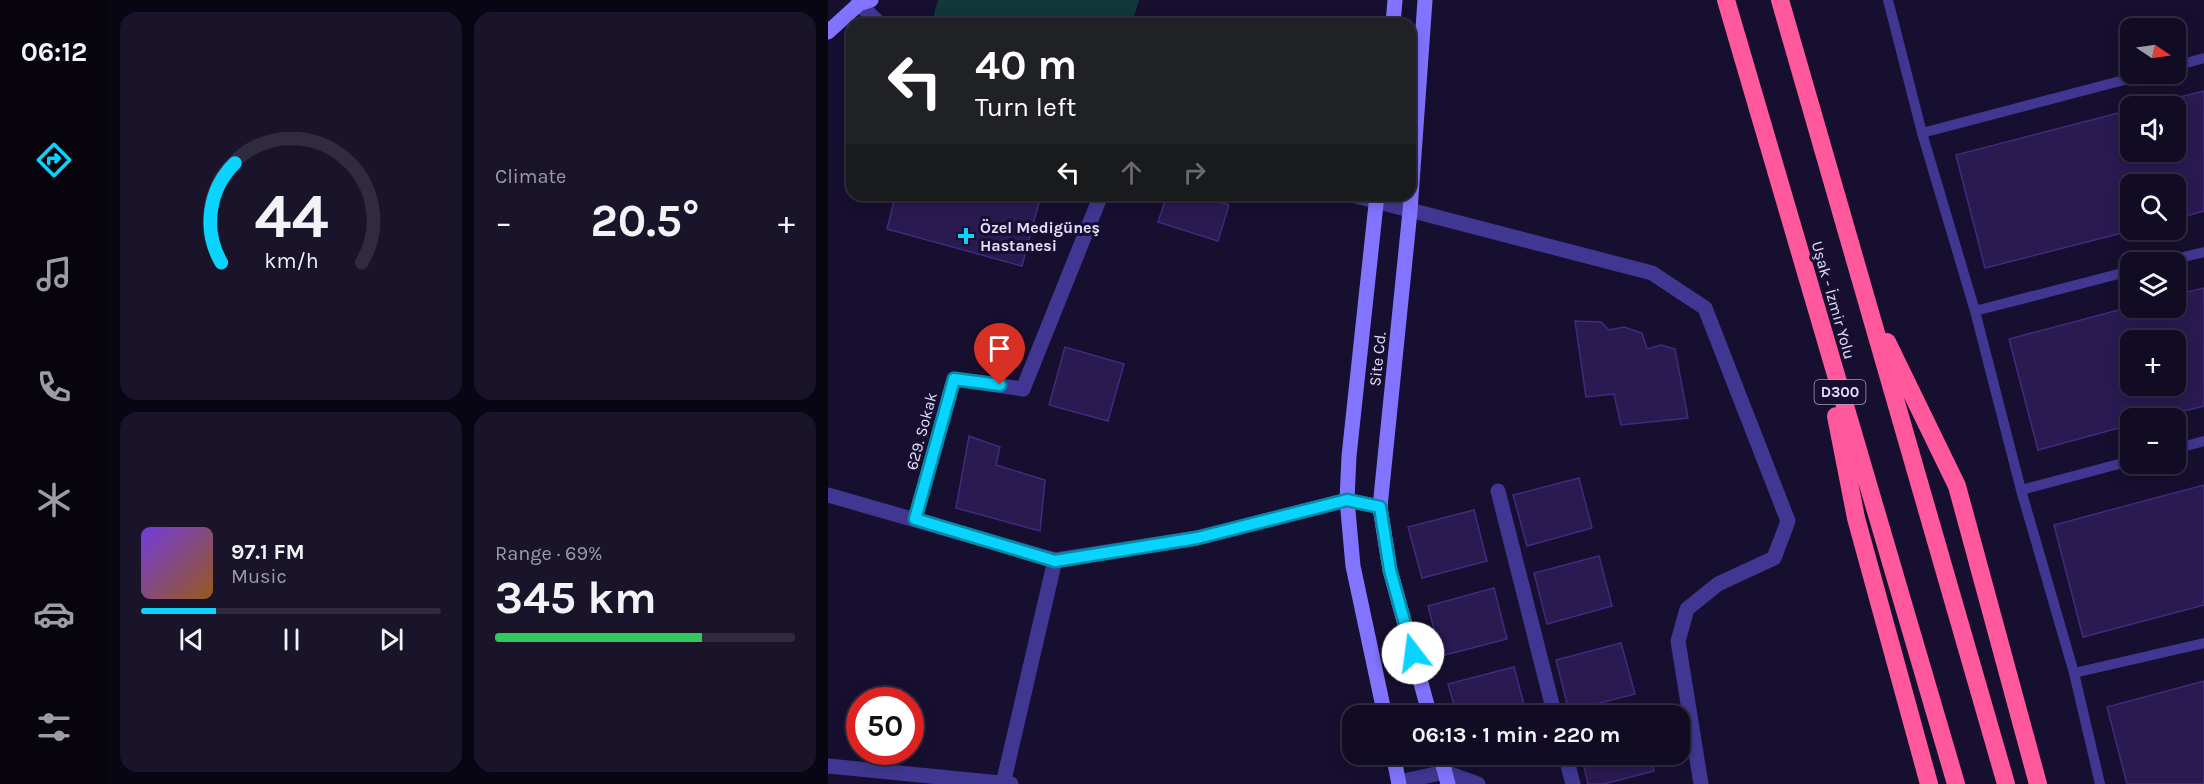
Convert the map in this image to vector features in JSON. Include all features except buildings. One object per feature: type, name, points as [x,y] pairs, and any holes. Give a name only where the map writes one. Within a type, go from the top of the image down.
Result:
[{"type":"highway","name":"Uşak - İzmir Yolu","points":[[1726,0],[1956,784]]},
{"type":"highway","name":"Uşak - İzmir Yolu","points":[[1780,0],[2006,784]]},
{"type":"highway","points":[[1865,296],[1957,486],[2038,784]]},
{"type":"highway","points":[[1815,305],[1856,518],[1929,784]]},
{"type":"main road","points":[[1394,18],[1395,0]]},
{"type":"main road","name":"Site Cd.","points":[[1416,127],[1425,0]]},
{"type":"main road","points":[[828,32],[863,1]]},
{"type":"main road","name":"Site Cd.","points":[[1377,201],[1349,456],[1347,500],[1353,566],[1383,705]]},
{"type":"main road","name":"Site Cd.","points":[[1411,201],[1380,507],[1390,570],[1427,705]]},
{"type":"main road","points":[[1395,765],[1399,783]]},
{"type":"street","points":[[863,1],[876,18]]},
{"type":"street","name":"629. Sokak","points":[[915,519],[954,379],[1023,389],[1099,201]]},
{"type":"street","points":[[1385,201],[1410,211],[1652,273],[1706,308],[1788,521],[1774,558],[1718,584],[1688,609],[1678,641],[1701,784]]},
{"type":"street","points":[[1498,491],[1552,705]]},
{"type":"street","points":[[828,495],[1055,561],[1197,538],[1347,500],[1380,507]]},
{"type":"street","points":[[828,766],[1006,784],[1055,561]]},
{"type":"street","points":[[1568,765],[1573,784]]},
{"type":"street","points":[[1399,783],[1447,778],[1478,784]]},
{"type":"lane","points":[[1888,0],[1922,133],[1976,311],[2021,490],[2074,673],[2100,784]]},
{"type":"lane","points":[[2186,63],[2204,58]]},
{"type":"lane","points":[[1922,133],[2120,81]]},
{"type":"lane","points":[[2186,256],[2204,252]]},
{"type":"lane","points":[[1976,311],[2120,274]]},
{"type":"lane","points":[[2186,446],[2204,441]]},
{"type":"lane","points":[[2021,490],[2120,464]]},
{"type":"lane","points":[[2074,673],[2204,643]]},
{"type":"green space","points":[[938,0],[1139,0],[1134,18],[935,18]]},
{"type":"place","name":"Özel Medigüneş Hastanesi","points":[[966,236]]},
{"type":"route","points":[[1000,385],[954,379],[915,519],[1055,561],[1197,538],[1347,500],[1380,507],[1390,570],[1413,653]]}]
